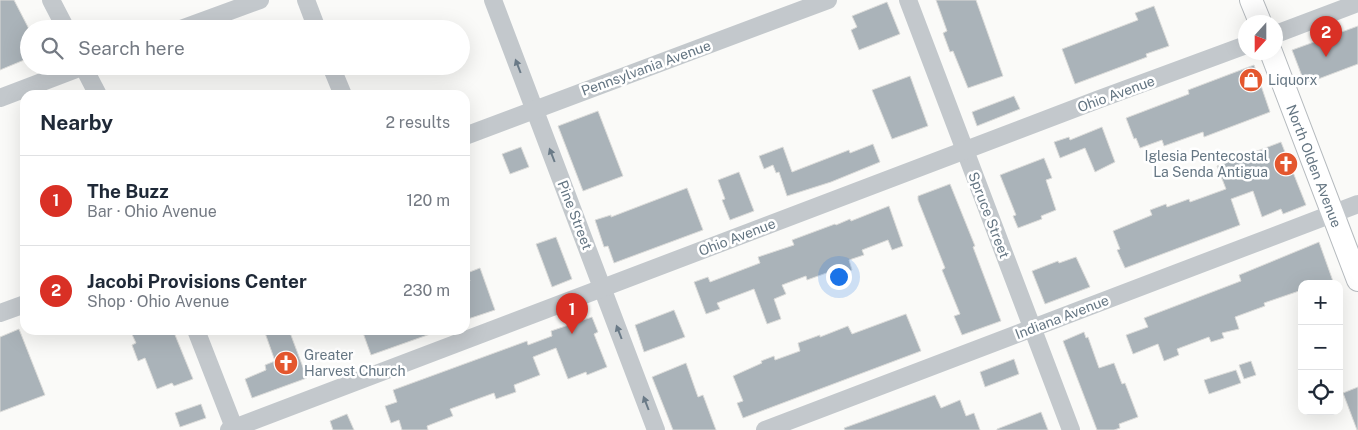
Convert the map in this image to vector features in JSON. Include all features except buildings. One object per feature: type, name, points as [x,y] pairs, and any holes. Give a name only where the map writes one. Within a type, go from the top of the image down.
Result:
[{"type":"main road","points":[[1251,0],[1257,15]]},
{"type":"main road","name":"North Olden Avenue","points":[[1274,60],[1358,280]]},
{"type":"street","points":[[51,0],[61,20]]},
{"type":"street","points":[[206,20],[260,0]]},
{"type":"street","points":[[306,0],[314,20]]},
{"type":"street","name":"Pine Street","points":[[493,0],[656,430]]},
{"type":"street","name":"Pennsylvania Avenue","points":[[470,134],[828,0]]},
{"type":"street","name":"Spruce Street","points":[[908,0],[1072,430]]},
{"type":"street","points":[[1283,31],[1358,3]]},
{"type":"street","name":"Ohio Avenue","points":[[233,429],[1238,48]]},
{"type":"street","points":[[21,90],[60,75]]},
{"type":"street","points":[[88,75],[96,90]]},
{"type":"street","points":[[335,75],[341,90]]},
{"type":"street","points":[[0,98],[20,90]]},
{"type":"street","name":"Indiana Avenue","points":[[765,430],[1358,204]]},
{"type":"street","points":[[0,313],[20,306]]},
{"type":"street","points":[[198,335],[233,429]]},
{"type":"place","name":"Jacobi Provisions Center","points":[[1326,57]]},
{"type":"place","name":"Liquorx","points":[[1251,80]]},
{"type":"place","name":"Iglesia Pentecostal La Senda Antigua","points":[[1286,164]]},
{"type":"place","name":"The Buzz","points":[[572,334]]},
{"type":"place","name":"Greater Harvest Church","points":[[286,363]]}]
